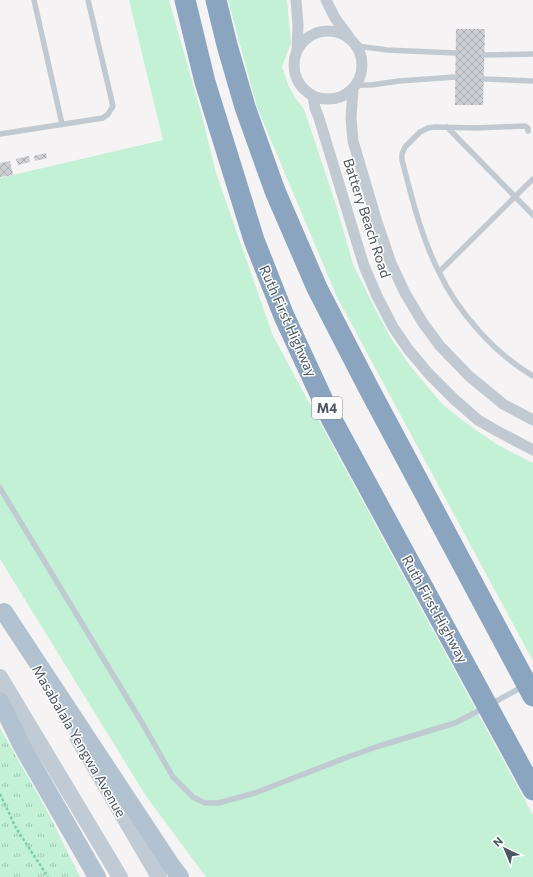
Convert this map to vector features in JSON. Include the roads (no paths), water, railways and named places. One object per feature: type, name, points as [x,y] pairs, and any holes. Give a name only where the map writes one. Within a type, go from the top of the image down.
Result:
[{"type":"highway","name":"Ruth First Highway","points":[[185,0],[205,82],[254,240],[284,316],[332,420],[533,790]]},
{"type":"highway","points":[[216,0],[245,107],[276,191],[317,288],[368,387],[533,696]]},
{"type":"main road","name":"Masabalala Yengwa Avenue","points":[[2,608],[159,877]]},
{"type":"main road","points":[[2,608],[180,877]]},
{"type":"main road","points":[[0,677],[120,877]]},
{"type":"main road","points":[[0,701],[22,746],[97,877]]},
{"type":"street","points":[[296,0],[298,25],[297,51],[294,61],[294,72],[298,82],[304,90],[313,96],[323,99],[334,99],[344,95],[355,87],[362,72],[362,59],[354,43],[335,18],[326,0]]},
{"type":"street","points":[[297,51],[303,42],[311,36],[321,32],[332,31],[342,34],[354,43]]},
{"type":"street","name":"Battery Beach Road","points":[[355,87],[351,118],[353,141],[390,263],[406,293],[423,322],[440,346],[469,376],[503,404],[533,420]]},
{"type":"street","name":"Battery Beach Road","points":[[313,96],[315,108],[322,125],[364,266],[393,327],[408,349],[429,374],[454,399],[478,420],[533,450]]},
{"type":"lane","points":[[34,0],[62,124]]},
{"type":"lane","points":[[0,134],[103,118],[108,114],[113,106],[88,0]]},
{"type":"lane","points":[[354,43],[387,50],[456,53]]},
{"type":"lane","points":[[484,55],[533,54]]},
{"type":"lane","points":[[355,87],[399,81],[455,77]]},
{"type":"lane","points":[[484,79],[533,81]]},
{"type":"lane","points":[[528,131],[528,128],[525,126],[428,128],[420,132],[405,148],[402,154],[402,160],[414,206],[430,255],[445,285],[474,325],[493,345],[511,361],[533,376]]},
{"type":"lane","points":[[447,127],[533,215]]},
{"type":"lane","points":[[439,272],[533,180]]},
{"type":"lane","points":[[0,488],[137,714],[173,777],[193,797],[205,803],[218,803],[254,793],[359,754],[455,723],[533,682]]}]
